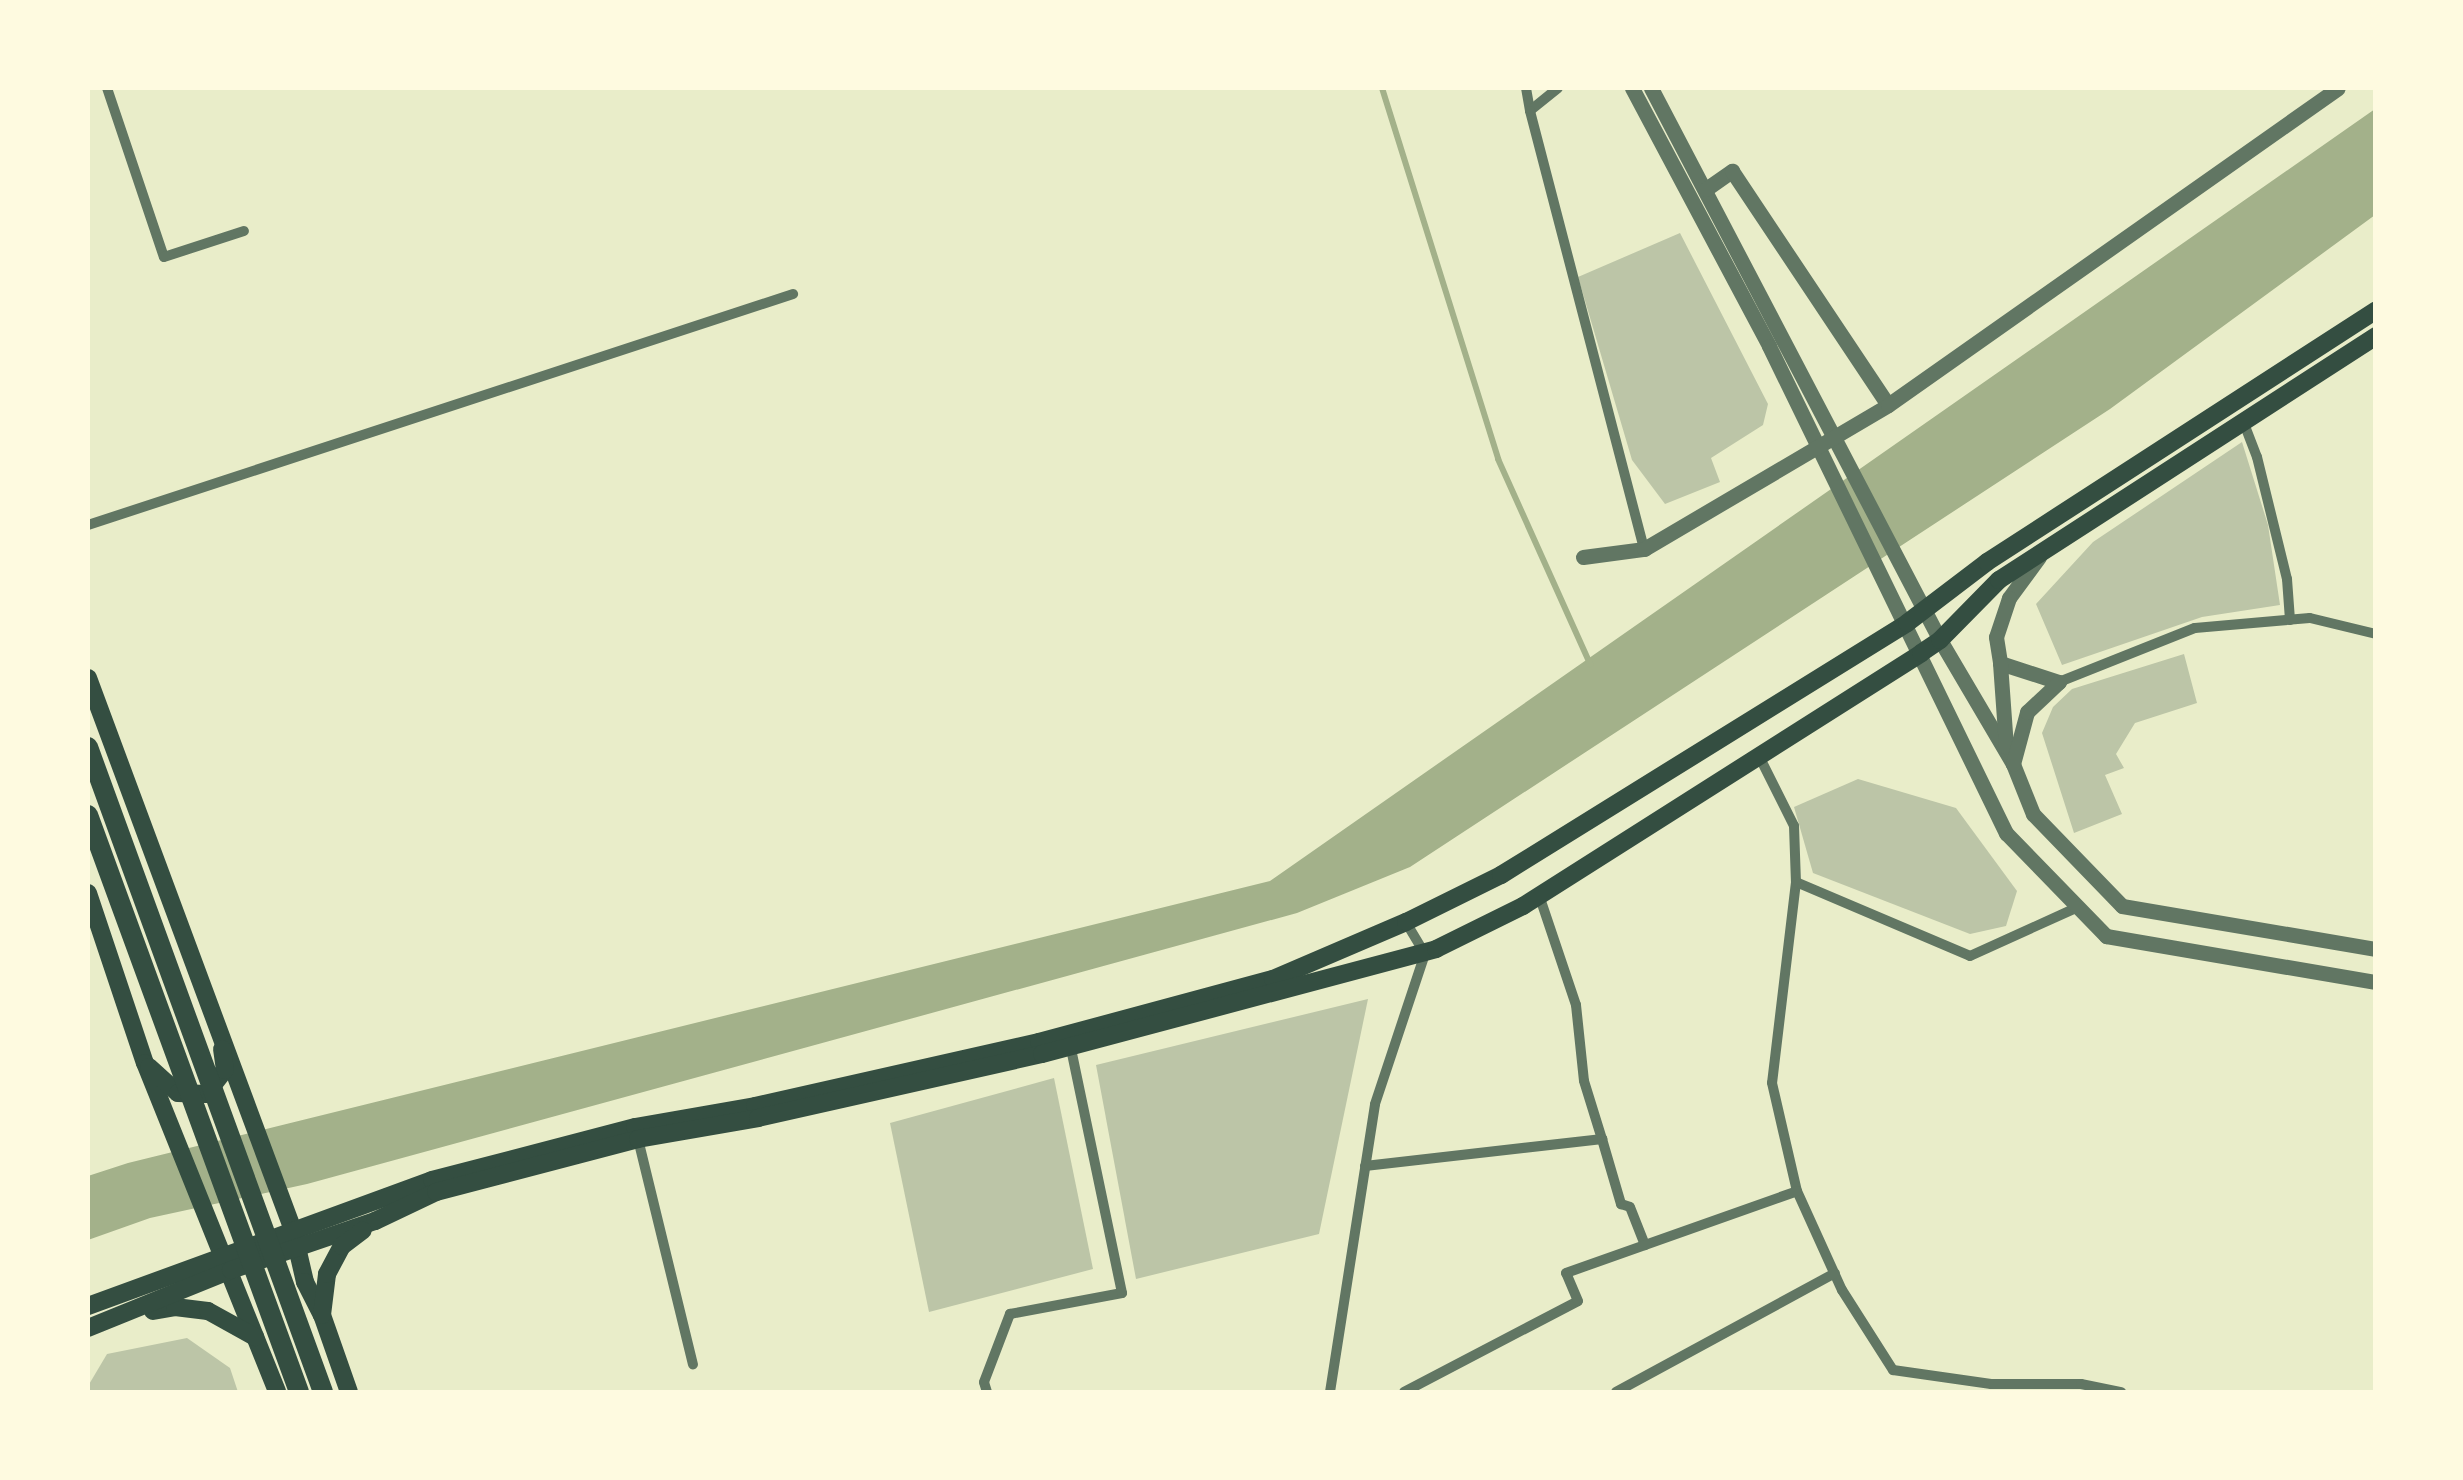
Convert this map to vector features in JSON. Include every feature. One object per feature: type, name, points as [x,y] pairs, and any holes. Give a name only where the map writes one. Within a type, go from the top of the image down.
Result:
[{"type":"highway","points":[[88,746],[324,1392]]},
{"type":"highway","points":[[88,814],[299,1392]]},
{"type":"main road","points":[[88,1306],[296,1238],[432,1180],[635,1127],[755,1106],[1068,1040],[1274,980],[1501,876],[1906,623],[1987,562],[2376,310]]},
{"type":"main road","points":[[296,1238],[376,1221],[436,1192],[638,1140],[758,1118],[1425,954],[1523,906],[1940,640],[2000,580],[2376,336]]},
{"type":"main road","points":[[88,678],[219,1026],[296,1238],[305,1282],[322,1314],[349,1392]]},
{"type":"main road","points":[[88,893],[144,1063],[277,1392]]},
{"type":"main road","points":[[144,1063],[178,1093],[206,1094],[224,1070],[219,1026]]},
{"type":"main road","points":[[322,1314],[327,1274],[339,1252],[376,1221]]},
{"type":"main road","points":[[88,1328],[126,1315],[227,1262]]},
{"type":"main road","points":[[126,1315],[175,1308],[208,1311],[255,1337]]},
{"type":"street","points":[[107,88],[164,257],[244,230]]},
{"type":"street","points":[[1526,88],[1644,548]]},
{"type":"street","points":[[1530,112],[1558,88]]},
{"type":"street","points":[[1636,88],[1706,189],[1940,640],[2010,757],[2032,814],[2122,906],[2376,949]]},
{"type":"street","points":[[1636,88],[1769,346],[2006,833],[2106,936],[2376,982]]},
{"type":"street","points":[[1583,557],[1644,548],[1888,405],[2338,88]]},
{"type":"street","points":[[1706,189],[1732,172],[1888,405]]},
{"type":"street","points":[[88,524],[793,294]]},
{"type":"street","points":[[2244,426],[2257,457],[2287,579],[2290,620]]},
{"type":"street","points":[[2010,757],[1996,637],[2008,598],[2042,552]]},
{"type":"street","points":[[2010,757],[2027,712],[2059,682],[2195,628],[2310,618],[2376,634]]},
{"type":"street","points":[[2000,663],[2059,682]]},
{"type":"street","points":[[1759,756],[1794,826],[1796,882],[1772,1082],[1797,1191],[1834,1273],[1893,1370],[1990,1384],[2081,1384],[2120,1392]]},
{"type":"street","points":[[1796,882],[1970,956],[2078,907]]},
{"type":"street","points":[[1540,898],[1576,1005],[1584,1081],[1620,1204],[1630,1207],[1645,1245]]},
{"type":"street","points":[[1330,1392],[1375,1104],[1425,954],[1406,922]]},
{"type":"street","points":[[987,1392],[984,1382],[1010,1314],[1122,1292],[1068,1040]]},
{"type":"street","points":[[1366,1166],[1602,1139]]},
{"type":"street","points":[[638,1140],[693,1364]]},
{"type":"street","points":[[1404,1392],[1578,1301],[1566,1273],[1797,1191]]},
{"type":"street","points":[[1616,1392],[1834,1273]]},
{"type":"shaded area","points":[[2375,109],[2375,215],[2110,409],[1410,867],[1297,913],[307,1184],[150,1218],[88,1240],[88,1176],[128,1163],[1270,881]]},
{"type":"building","points":[[1680,233],[1768,404],[1763,425],[1711,458],[1720,482],[1665,504],[1632,460],[1578,277]]},
{"type":"building","points":[[2242,442],[2268,525],[2280,605],[2202,617],[2062,665],[2036,604],[2093,542]]},
{"type":"building","points":[[2184,654],[2197,703],[2135,723],[2116,754],[2124,768],[2105,775],[2122,814],[2074,833],[2042,733],[2053,707],[2072,689]]},
{"type":"building","points":[[1858,779],[1956,808],[2017,891],[2006,926],[1970,934],[1813,873],[1794,807]]},
{"type":"building","points":[[1368,999],[1319,1234],[1136,1279],[1096,1065]]},
{"type":"building","points":[[1054,1078],[1093,1269],[929,1312],[890,1123]]},
{"type":"building","points":[[187,1338],[230,1368],[238,1392],[90,1392],[88,1386],[107,1354]]},
{"type":"waterway","points":[[1382,88],[1498,459],[1590,664]]}]
